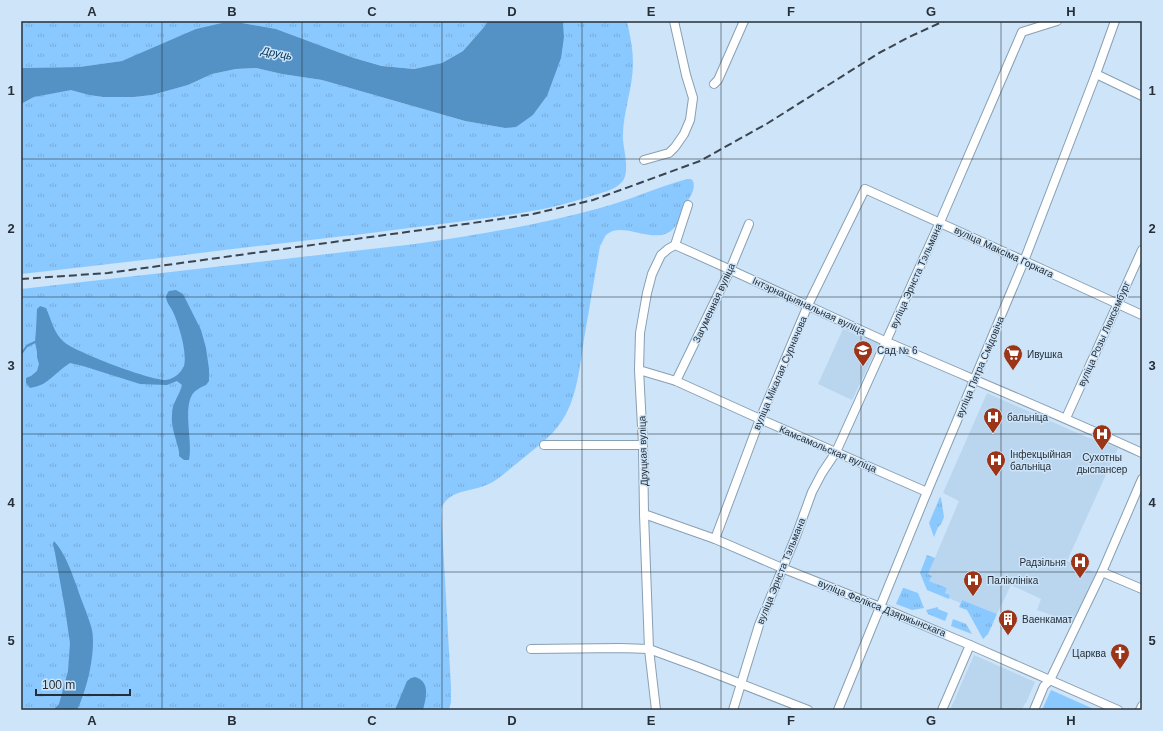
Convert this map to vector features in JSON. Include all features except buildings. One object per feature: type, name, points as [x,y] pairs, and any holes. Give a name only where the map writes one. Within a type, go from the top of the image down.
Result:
[{"type":"street","points":[[644,160],[669,153],[684,134],[690,120],[693,98],[686,75],[674,21]]},
{"type":"street","points":[[714,84],[718,80],[744,21]]},
{"type":"street","name":"вуліца Эрнста Тэльмана","points":[[733,710],[759,625],[812,492],[822,473],[836,452],[940,222],[1022,32],[1057,21]]},
{"type":"street","name":"вуліца Пятра Смідовіча","points":[[838,710],[1024,261],[1115,21]]},
{"type":"street","points":[[1096,74],[1142,96]]},
{"type":"street","name":"вуліца Максіма Горкага","points":[[865,190],[940,222],[1142,315]]},
{"type":"street","name":"вуліца Мікалая Сурначова","points":[[716,539],[760,419],[808,305],[865,190]]},
{"type":"street","points":[[675,245],[688,205]]},
{"type":"street","name":"Загуменная вуліца","points":[[676,381],[730,270],[749,224]]},
{"type":"street","name":"Інтэрнацыянальная вуліца","points":[[675,245],[886,342],[1066,418],[1142,452]]},
{"type":"street","name":"Друцкая вуліца","points":[[656,710],[649,649],[643,445],[639,370],[640,333],[652,274],[661,255],[675,245]]},
{"type":"street","name":"вуліца Розы Люксембург","points":[[1066,418],[1142,250]]},
{"type":"street","name":"Камсамольская вуліца","points":[[639,370],[676,381],[928,492]]},
{"type":"street","points":[[544,445],[643,445]]},
{"type":"street","points":[[1034,710],[1044,686],[1050,680],[1102,572],[1142,479]]},
{"type":"street","name":"вуліца Фелікса Дзяржынскага","points":[[644,514],[716,539],[782,568],[880,606],[1118,710]]},
{"type":"street","points":[[1102,572],[1142,589]]},
{"type":"street","points":[[942,710],[970,645]]},
{"type":"street","points":[[531,649],[649,649],[808,710]]},
{"type":"street","points":[[1140,710],[1142,706]]},
{"type":"shaded area","points":[[843,329],[879,344],[852,400],[818,384]]},
{"type":"shaded area","points":[[987,393],[1084,436],[1118,448],[1067,561],[1097,573],[1076,621],[1072,622],[1037,610],[1041,599],[1011,585],[997,614],[962,600],[960,603],[949,598],[950,595],[945,593],[947,588],[929,581],[928,574],[959,501],[943,493]]},
{"type":"shaded area","points":[[974,655],[1035,682],[1022,710],[950,710]]},
{"type":"green space","points":[[21,21],[488,21],[463,51],[442,63],[414,69],[383,66],[354,58],[276,29],[242,23],[222,23],[122,61],[79,67],[21,68]]},
{"type":"green space","points":[[563,21],[627,21],[632,47],[633,73],[623,130],[626,173],[622,182],[612,189],[558,206],[508,215],[389,231],[21,274],[21,104],[34,97],[71,89],[89,95],[103,97],[134,97],[152,95],[188,85],[212,74],[236,69],[256,68],[282,74],[322,80],[465,121],[505,128],[533,115],[547,96],[564,37]]},
{"type":"green space","points":[[687,179],[691,179],[693,181],[693,190],[680,220],[674,228],[667,233],[658,235],[649,235],[621,230],[613,231],[606,235],[600,246],[580,369],[570,405],[559,425],[541,444],[499,478],[484,486],[454,495],[444,503],[441,509],[451,687],[451,702],[449,710],[21,710],[21,289],[415,244],[485,233],[554,220],[600,208]]},
{"type":"green space","points":[[940,497],[944,517],[934,537],[929,523]]},
{"type":"green space","points":[[927,555],[935,558],[928,574],[932,576],[929,581],[947,588],[945,593],[950,595],[949,599],[927,590],[920,573]]},
{"type":"green space","points":[[903,588],[918,593],[924,608],[912,610],[896,604]]},
{"type":"green space","points":[[962,600],[997,614],[988,634],[983,639],[967,610],[959,607]]},
{"type":"green space","points":[[938,607],[938,609],[948,613],[945,621],[928,614],[926,610]]},
{"type":"green space","points":[[953,619],[966,624],[972,634],[951,626]]},
{"type":"green space","points":[[1051,690],[1096,710],[1042,710]]},
{"type":"water","name":"Друць","points":[[488,21],[563,21],[564,37],[561,58],[547,96],[533,115],[516,127],[505,128],[465,121],[322,80],[282,74],[256,68],[236,69],[212,74],[188,85],[152,95],[134,97],[103,97],[71,90],[34,97],[21,104],[21,68],[79,67],[122,61],[196,29],[222,23],[242,23],[276,29],[354,58],[382,66],[414,69],[442,63],[463,51]]},
{"type":"water","points":[[176,290],[183,294],[201,330],[206,348],[209,369],[209,381],[192,395],[189,401],[189,460],[184,460],[179,456],[179,450],[172,425],[172,410],[182,385],[177,381],[167,385],[140,384],[70,363],[41,385],[30,388],[26,383],[26,378],[37,371],[39,364],[35,342],[37,309],[40,306],[46,308],[57,334],[71,347],[97,359],[146,376],[166,380],[174,377],[181,371],[185,361],[184,346],[179,329],[166,298],[169,291]]},
{"type":"water","points":[[54,541],[65,557],[92,630],[93,649],[90,671],[81,702],[77,710],[53,710],[59,704],[68,671],[70,643],[53,544]]},
{"type":"water","points":[[415,677],[420,679],[425,686],[426,696],[423,710],[395,710],[407,681]]},
{"type":"waterway","points":[[21,354],[27,346],[35,342]]},
{"type":"railway","points":[[21,279],[108,273],[487,221],[533,214],[593,200],[700,161],[768,123],[879,53],[944,21]]},
{"type":"place","name":"Сад № 6","points":[[863,367]]},
{"type":"place","name":"Ивушка","points":[[1013,371]]},
{"type":"place","name":"бальніца","points":[[993,434]]},
{"type":"place","name":"Сухотны дыспансер","points":[[1102,451]]},
{"type":"place","name":"Інфекцыйная бальніца","points":[[996,477]]},
{"type":"place","name":"Радзільня","points":[[1080,579]]},
{"type":"place","name":"Паліклініка","points":[[973,597]]},
{"type":"place","name":"Ваенкамат","points":[[1008,636]]},
{"type":"place","name":"Царква","points":[[1120,670]]}]
